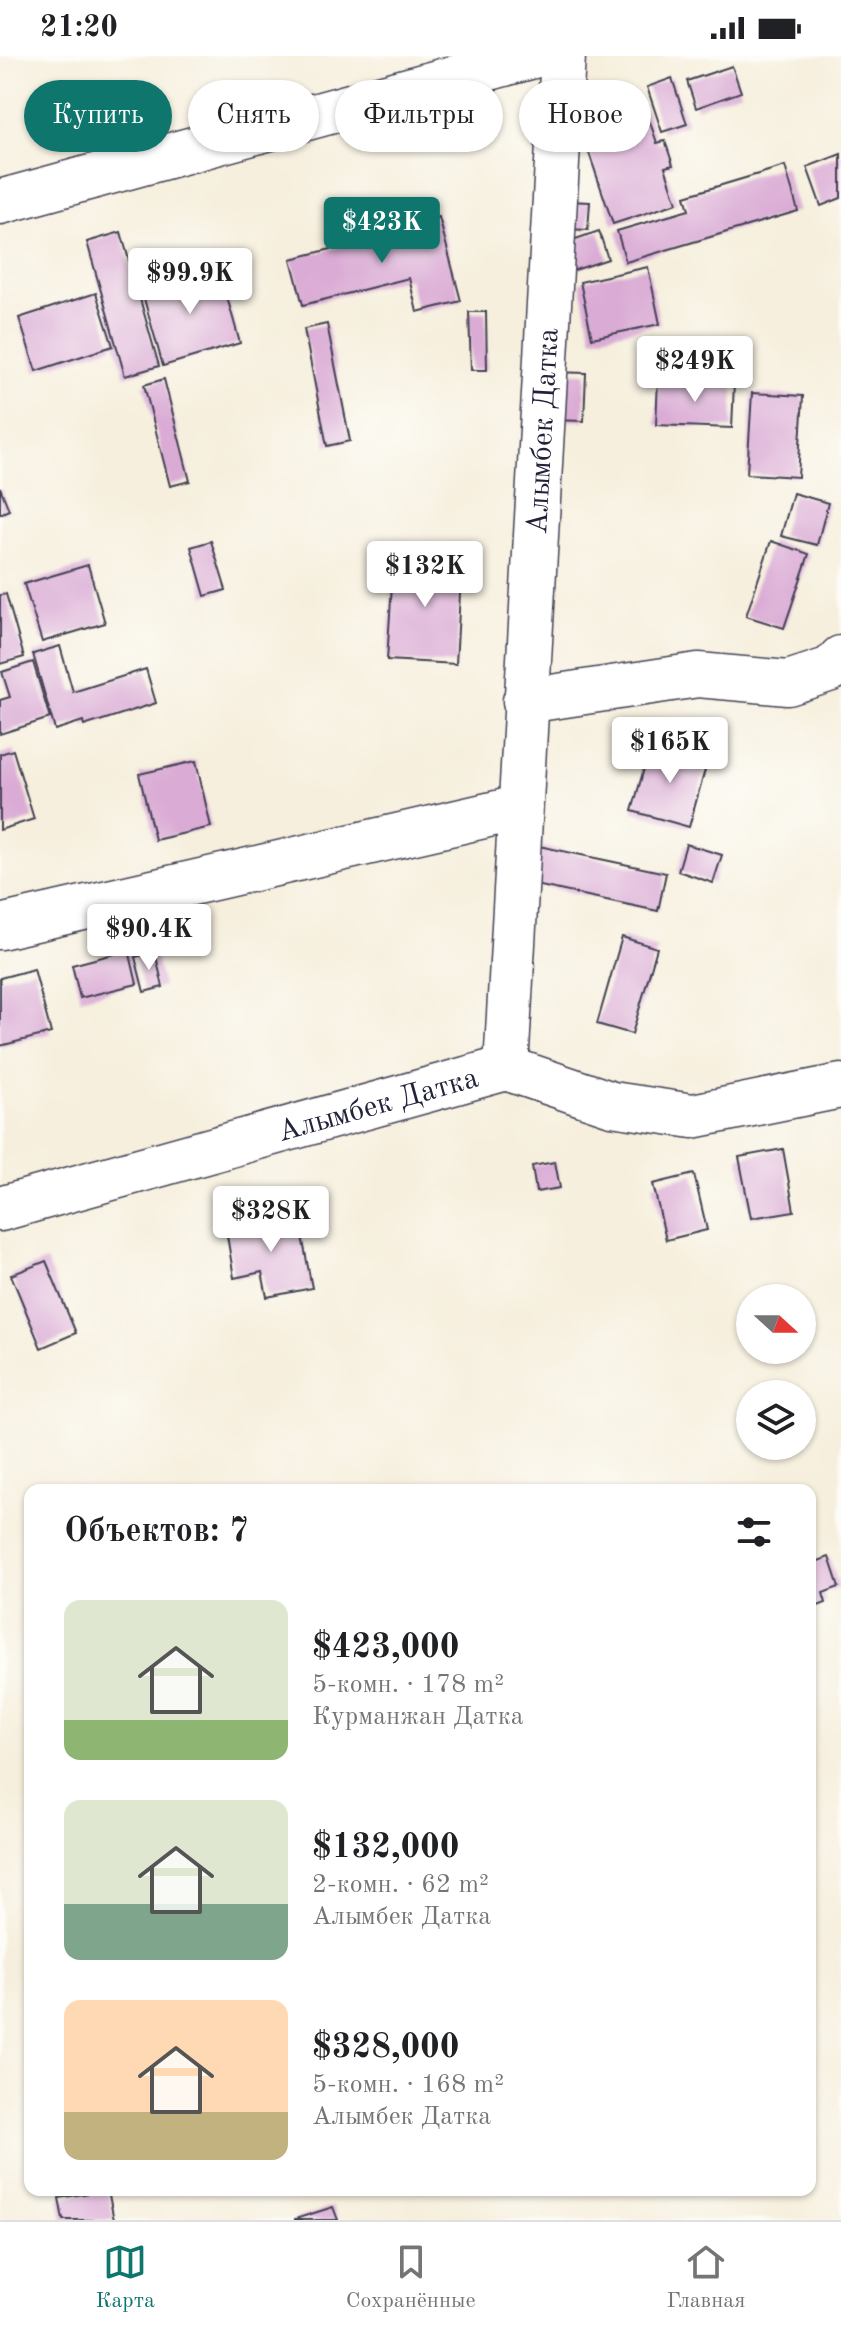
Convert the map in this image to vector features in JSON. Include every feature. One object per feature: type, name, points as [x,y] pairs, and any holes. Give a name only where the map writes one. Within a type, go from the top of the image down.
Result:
[{"type":"street","points":[[0,202],[533,56]]},
{"type":"street","name":"Алымбек Датка","points":[[0,1209],[506,1068],[563,56]]},
{"type":"street","points":[[525,701],[698,675],[788,683],[831,669],[841,658]]},
{"type":"street","points":[[0,927],[519,808]]},
{"type":"street","points":[[506,1068],[612,1104],[693,1116],[841,1086]]},
{"type":"building","points":[[732,66],[741,92],[696,108],[687,81]]},
{"type":"building","points":[[672,78],[687,124],[662,132],[651,99],[651,86]]},
{"type":"building","points":[[651,125],[657,143],[665,141],[673,165],[665,167],[677,203],[613,224],[589,152],[651,152]]},
{"type":"building","points":[[841,154],[841,198],[821,206],[807,167]]},
{"type":"building","points":[[785,166],[798,211],[626,262],[617,231],[689,210],[685,196]]},
{"type":"building","points":[[566,201],[590,202],[588,230],[565,229]]},
{"type":"building","points":[[439,217],[461,301],[417,312],[409,278],[303,305],[291,259],[339,247],[334,228],[358,221],[362,237]]},
{"type":"building","points":[[599,231],[608,259],[569,272],[561,244]]},
{"type":"building","points":[[121,232],[159,366],[125,376],[87,242]]},
{"type":"building","points":[[218,265],[240,343],[163,366],[141,288]]},
{"type":"building","points":[[648,267],[660,324],[592,338],[580,282]]},
{"type":"building","points":[[96,293],[113,346],[36,371],[19,318]]},
{"type":"building","points":[[469,312],[486,312],[487,370],[471,370]]},
{"type":"building","points":[[327,324],[350,441],[327,446],[304,329]]},
{"type":"building","points":[[553,372],[586,373],[584,421],[551,420]]},
{"type":"building","points":[[164,379],[190,481],[170,486],[144,385]]},
{"type":"building","points":[[658,380],[734,383],[732,428],[656,425]]},
{"type":"building","points":[[752,393],[803,396],[798,477],[747,474]]},
{"type":"building","points":[[0,487],[9,510],[0,514]]},
{"type":"building","points":[[793,493],[828,503],[817,545],[781,536]]},
{"type":"building","points":[[211,541],[226,590],[205,596],[191,547]]},
{"type":"building","points":[[771,541],[809,554],[784,628],[746,616]]},
{"type":"building","points":[[394,554],[462,558],[456,664],[387,660]]},
{"type":"building","points":[[88,565],[105,623],[42,642],[24,584]]},
{"type":"building","points":[[6,594],[24,657],[0,664],[0,595]]},
{"type":"building","points":[[60,646],[73,692],[146,669],[156,703],[84,726],[83,721],[55,730],[33,654]]},
{"type":"building","points":[[33,662],[50,718],[0,734],[0,700],[10,697],[2,672]]},
{"type":"building","points":[[651,744],[708,759],[689,827],[632,811]]},
{"type":"building","points":[[13,750],[34,819],[0,830],[0,754]]},
{"type":"building","points":[[196,761],[211,827],[155,840],[139,774]]},
{"type":"building","points":[[686,844],[722,855],[713,883],[678,871]]},
{"type":"building","points":[[539,846],[666,873],[658,911],[531,884]]},
{"type":"building","points":[[622,937],[657,948],[632,1034],[597,1024]]},
{"type":"building","points":[[129,950],[137,984],[80,998],[72,965]]},
{"type":"building","points":[[155,952],[163,987],[144,992],[135,957]]},
{"type":"building","points":[[34,969],[51,1033],[0,1046],[0,978]]},
{"type":"building","points":[[783,1149],[794,1211],[751,1218],[739,1157]]},
{"type":"building","points":[[555,1162],[560,1188],[536,1192],[532,1166]]},
{"type":"building","points":[[694,1174],[707,1230],[666,1240],[653,1184]]},
{"type":"building","points":[[298,1215],[312,1288],[267,1297],[262,1272],[234,1278],[226,1229]]},
{"type":"building","points":[[46,1261],[76,1333],[41,1348],[11,1275]]},
{"type":"building","points":[[829,1557],[839,1587],[823,1593],[826,1603],[816,1607],[816,1562]]},
{"type":"building","points":[[109,2196],[114,2220],[63,2220],[59,2198]]},
{"type":"building","points":[[333,2207],[338,2220],[295,2220],[295,2219]]}]
